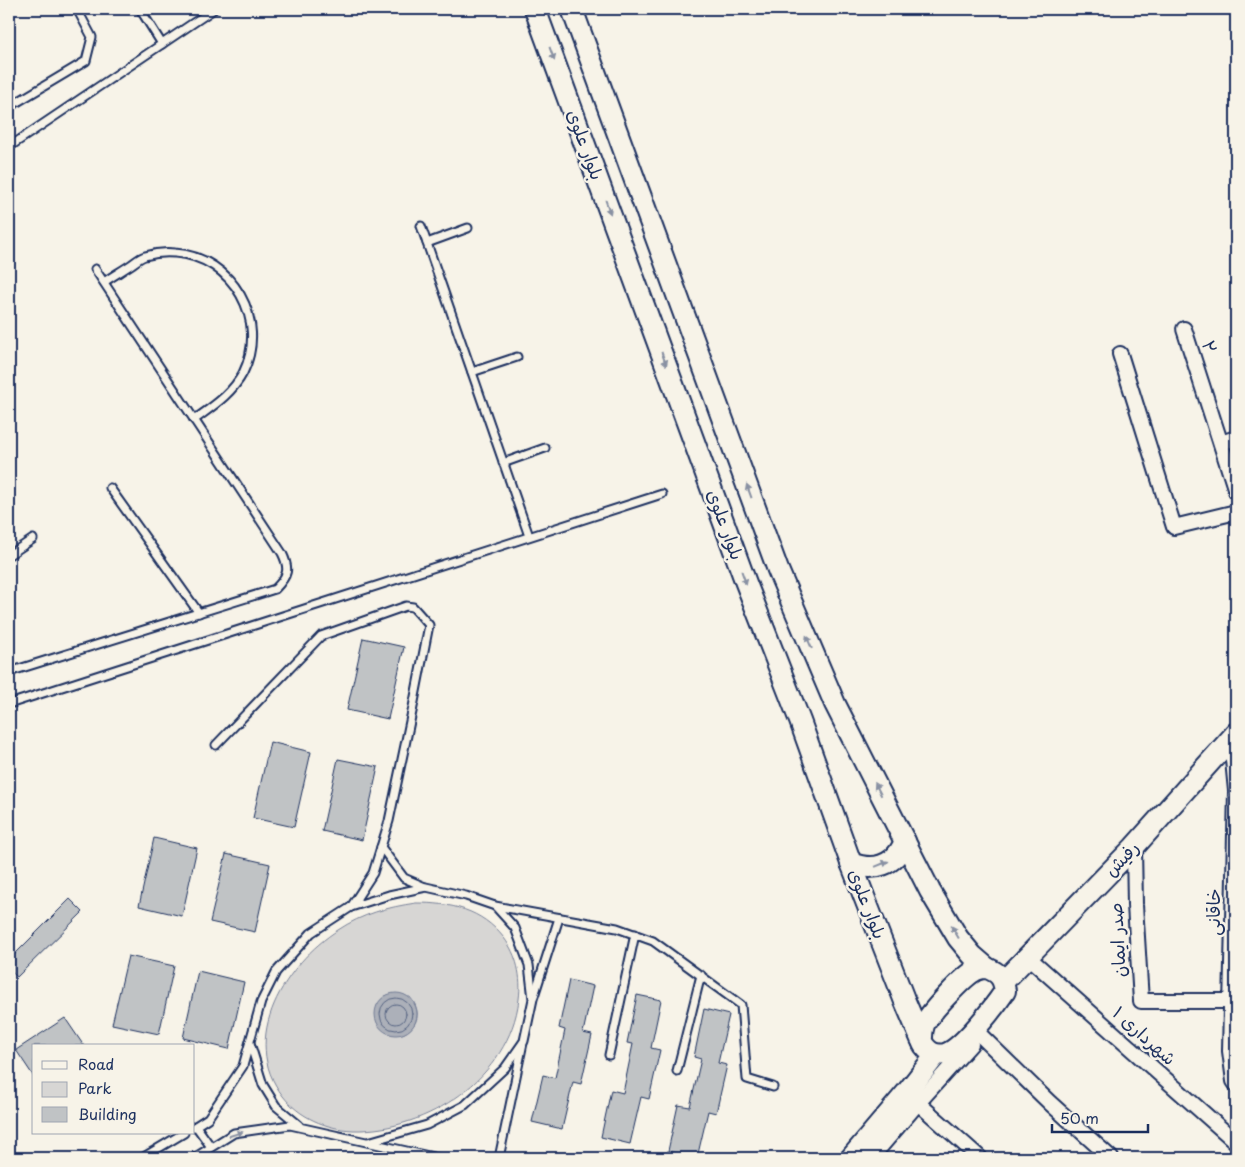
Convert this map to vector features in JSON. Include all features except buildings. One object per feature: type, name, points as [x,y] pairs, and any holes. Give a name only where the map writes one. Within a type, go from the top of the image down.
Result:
[{"type":"main road","name":"بلوار علوی","points":[[535,9],[851,863],[921,1039]]},
{"type":"main road","name":"بلوار علوی","points":[[572,9],[778,570],[835,704],[930,891],[958,938],[972,955],[987,968],[996,972],[1004,981]]},
{"type":"main road","name":"رفیش","points":[[1004,981],[1134,847],[1234,736]]},
{"type":"main road","points":[[851,863],[861,867],[873,868],[884,864],[894,858],[901,850],[905,841]]},
{"type":"main road","points":[[987,968],[978,969],[967,976],[940,1004],[924,1025],[921,1039],[926,1049],[936,1055],[947,1054],[977,1032],[1005,991],[1004,981]]},
{"type":"main road","points":[[851,1158],[936,1055]]},
{"type":"street","name":"۲","points":[[1184,329],[1236,491]]},
{"type":"street","points":[[1120,354],[1174,527],[1236,512]]},
{"type":"street","points":[[1221,443],[1236,438]]},
{"type":"street","name":"خاقانی","points":[[1234,736],[1236,791],[1233,869],[1233,1001],[1230,1052],[1236,1084]]},
{"type":"street","name":"صدر ایمان","points":[[1134,847],[1140,1000],[1233,1001]]},
{"type":"street","name":"شهرداری ۱","points":[[1028,957],[1236,1142]]},
{"type":"street","points":[[871,1158],[977,1032],[1050,1103],[1111,1158]]},
{"type":"street","points":[[918,1103],[980,1158]]},
{"type":"lane","points":[[9,107],[86,61],[92,37],[77,9]]},
{"type":"lane","points":[[140,9],[162,44]]},
{"type":"lane","points":[[9,147],[214,9]]},
{"type":"lane","points":[[421,226],[529,536]]},
{"type":"lane","points":[[427,243],[468,228]]},
{"type":"lane","points":[[104,282],[144,256],[169,252],[195,256],[207,261],[228,276],[236,286],[246,304],[251,322],[252,335],[248,361],[243,373],[228,394],[194,420]]},
{"type":"lane","points":[[9,672],[275,589],[283,581],[287,571],[287,562],[282,553],[95,269]]},
{"type":"lane","points":[[472,372],[517,357]]},
{"type":"lane","points":[[503,463],[546,448]]},
{"type":"lane","points":[[110,488],[199,613]]},
{"type":"lane","points":[[9,704],[662,494]]},
{"type":"lane","points":[[9,555],[32,539]]},
{"type":"lane","points":[[216,745],[321,636],[406,606],[413,607],[429,625],[389,821],[372,873],[351,907]]},
{"type":"lane","points":[[381,847],[404,878],[426,887],[466,896],[495,906],[617,928],[653,940],[742,1005],[747,1079],[773,1087]]},
{"type":"lane","points":[[211,1147],[195,1126],[208,1118],[243,1066],[261,1002],[276,972],[311,933],[351,907],[389,895],[426,887]]},
{"type":"lane","points":[[495,906],[515,928],[529,965],[532,999]]},
{"type":"lane","points":[[499,1158],[532,999],[559,918]]},
{"type":"lane","points":[[610,1055],[635,934]]},
{"type":"lane","points":[[677,1071],[701,975]]},
{"type":"lane","points":[[368,1142],[427,1125],[465,1105],[505,1068],[524,1040]]},
{"type":"lane","points":[[250,1043],[263,1085],[276,1106],[301,1127]]},
{"type":"lane","points":[[194,1158],[234,1133],[290,1125],[438,1158]]},
{"type":"lane","points":[[142,1158],[182,1134]]},
{"type":"green space","points":[[429,903],[453,906],[485,920],[504,938],[518,967],[520,983],[519,999],[512,1027],[500,1053],[482,1075],[460,1094],[436,1110],[409,1121],[381,1128],[353,1130],[323,1124],[305,1116],[289,1103],[270,1074],[265,1051],[267,1027],[274,1004],[286,982],[301,962],[319,944],[347,924],[385,909]],"holes":[[[385,996],[410,997],[414,1002],[417,1018],[412,1027],[402,1034],[377,1006]]]},
{"type":"water","points":[[392,993],[400,993],[411,999],[417,1014],[411,1029],[400,1035],[392,1035],[381,1029],[375,1018],[375,1010],[381,999]]}]
